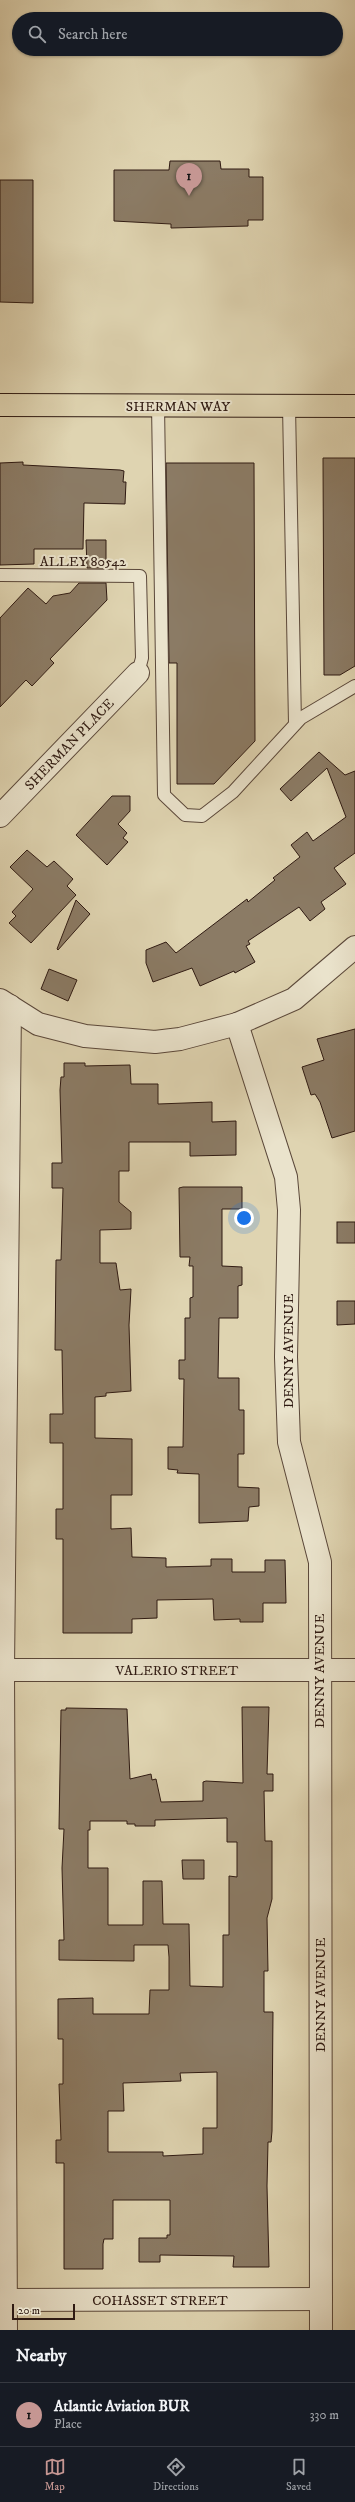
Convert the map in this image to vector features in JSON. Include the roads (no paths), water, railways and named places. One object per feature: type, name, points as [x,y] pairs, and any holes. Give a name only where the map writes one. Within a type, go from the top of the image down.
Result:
[{"type":"main road","name":"SHERMAN WAY","points":[[0,405],[355,406]]},
{"type":"street","name":"SHERMAN PLACE","points":[[0,816],[138,673]]},
{"type":"street","points":[[5,1003],[38,1024],[85,1036],[123,1041],[155,1042],[180,1039],[237,1024],[294,999],[355,947]]},
{"type":"street","points":[[5,1003],[1,1670],[3,2300],[6,2330]]},
{"type":"street","name":"DENNY AVENUE","points":[[237,1024],[286,1178],[289,1210],[286,1357],[289,1442],[320,1562],[321,2330]]},
{"type":"street","name":"VALERIO STREET","points":[[1,1670],[355,1670]]},
{"type":"street","name":"COHASSET STREET","points":[[3,2300],[321,2300]]},
{"type":"lane","points":[[158,406],[164,795],[185,815],[202,816],[233,792],[301,718],[355,686]]},
{"type":"lane","points":[[289,406],[295,724]]},
{"type":"lane","name":"ALLEY 80542","points":[[0,575],[140,576],[142,658],[138,673]]},
{"type":"place","name":"Atlantic Aviation BUR","points":[[189,196]]}]
